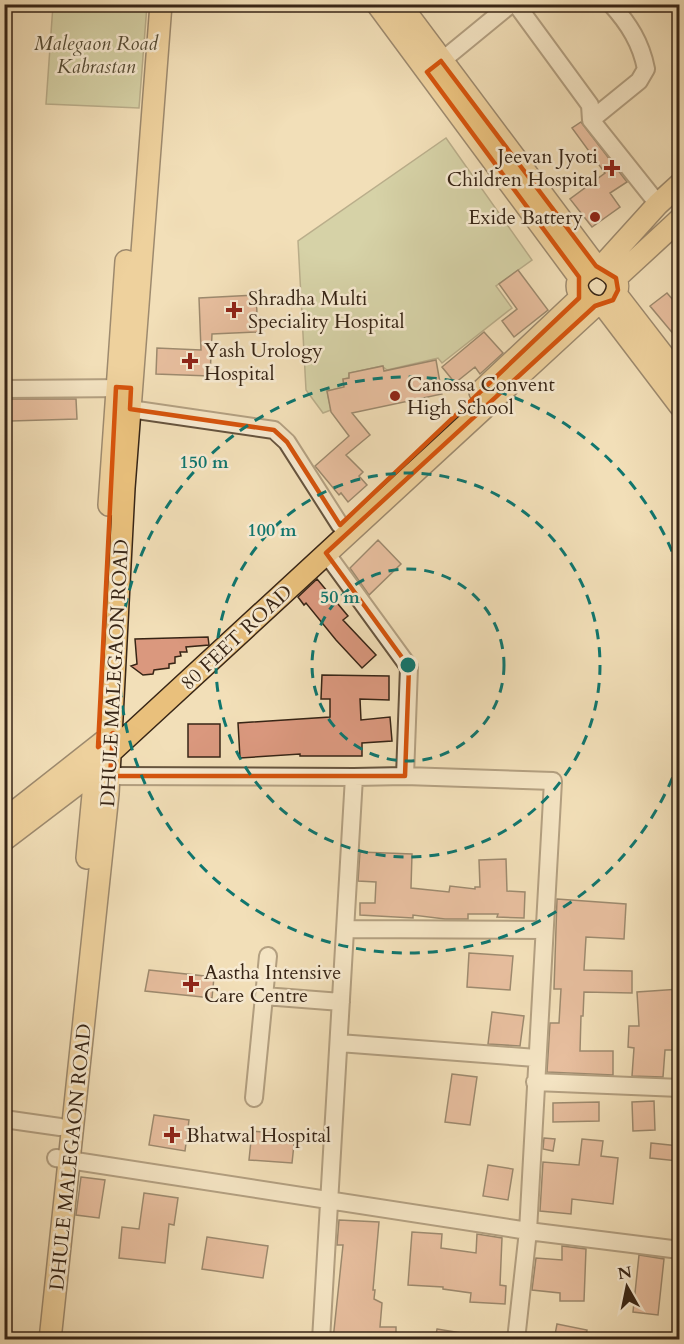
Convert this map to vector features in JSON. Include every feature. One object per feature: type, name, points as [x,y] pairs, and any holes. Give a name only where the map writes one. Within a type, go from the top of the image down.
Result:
[{"type":"main road","points":[[126,394],[148,4]]},
{"type":"main road","name":"DHULE MALEGAON ROAD","points":[[50,1340],[63,1160],[107,744],[124,488],[126,394],[161,4]]},
{"type":"main road","points":[[377,4],[434,67],[599,286],[680,406]]},
{"type":"main road","points":[[400,4],[434,67]]},
{"type":"main road","name":"80 FEET ROAD","points":[[4,820],[107,744],[326,553],[599,286],[658,204],[680,184]]},
{"type":"main road","name":"80 FEET ROAD","points":[[107,744],[599,286],[680,219]]},
{"type":"main road","points":[[599,286],[680,377]]},
{"type":"main road","points":[[4,840],[103,773]]},
{"type":"main road","points":[[37,1340],[63,1160],[60,1127],[103,773]]},
{"type":"street","points":[[434,67],[514,4],[590,105],[591,120],[658,204]]},
{"type":"street","points":[[591,120],[639,81],[646,69],[642,49],[611,4]]},
{"type":"street","points":[[4,389],[126,394],[274,430],[287,442],[340,525]]},
{"type":"street","points":[[326,553],[409,668],[405,776]]},
{"type":"street","points":[[103,773],[405,776],[553,781],[528,1231],[516,1340]]},
{"type":"street","points":[[321,1340],[354,777]]},
{"type":"street","points":[[345,928],[544,930]]},
{"type":"street","points":[[254,1098],[268,956]]},
{"type":"street","points":[[264,996],[341,1002]]},
{"type":"street","points":[[339,1043],[537,1058]]},
{"type":"street","points":[[535,1082],[680,1088]]},
{"type":"street","points":[[4,1119],[60,1127]]},
{"type":"street","points":[[63,1160],[528,1231],[680,1250]]},
{"type":"highlighted area","points":[[441,61],[596,266],[616,278],[618,290],[613,300],[595,306],[326,553],[409,667],[405,776],[110,776],[113,733],[98,747],[116,387],[131,388],[130,409],[274,430],[287,442],[340,525],[579,298],[579,277],[427,72]]},
{"type":"green space","name":"Malegaon Road Kabrastan","points":[[53,5],[147,5],[139,108],[46,104]]},
{"type":"green space","points":[[446,138],[532,260],[496,286],[512,308],[442,363],[438,358],[387,370],[382,366],[349,373],[349,378],[343,379],[345,393],[340,388],[327,391],[331,410],[323,413],[306,390],[298,241]]},
{"type":"building","points":[[581,122],[627,182],[610,193],[620,207],[592,227],[570,199],[605,173],[572,128]]},
{"type":"building","points":[[518,270],[548,310],[514,337],[502,321],[517,309],[499,284]]},
{"type":"building","points":[[667,293],[680,308],[680,342],[650,306]]},
{"type":"building","points":[[256,295],[258,332],[212,334],[210,376],[156,374],[157,348],[201,350],[199,298]]},
{"type":"building","points":[[484,332],[503,353],[480,374],[475,367],[455,383],[442,367]]},
{"type":"building","points":[[436,360],[442,394],[352,413],[370,435],[346,455],[363,472],[359,476],[367,485],[348,502],[341,493],[339,495],[315,466],[349,436],[331,412],[327,391],[344,387],[343,379],[349,378],[349,373],[383,366],[384,371]]},
{"type":"building","points":[[11,399],[76,399],[77,419],[11,421]]},
{"type":"building","points":[[378,540],[401,564],[369,595],[350,568]]},
{"type":"building","points":[[317,579],[348,616],[343,620],[376,655],[362,668],[306,603],[304,605],[298,597]]},
{"type":"building","points":[[208,637],[209,645],[186,647],[187,652],[180,652],[181,656],[175,657],[175,663],[169,664],[169,668],[154,670],[153,674],[143,675],[131,666],[137,664],[135,639]]},
{"type":"building","points":[[322,675],[389,676],[389,700],[360,699],[361,720],[390,717],[392,741],[362,743],[362,756],[300,756],[300,754],[240,758],[238,723],[330,717],[330,699],[321,699]]},
{"type":"building","points":[[188,724],[220,724],[220,757],[188,757]]},
{"type":"building","points":[[360,852],[412,854],[411,888],[449,892],[450,886],[475,889],[475,887],[480,887],[479,860],[506,859],[507,891],[525,892],[524,918],[497,917],[498,914],[468,914],[468,919],[413,915],[413,918],[360,915],[360,903],[375,903],[376,882],[358,881]]},
{"type":"building","points":[[557,899],[626,904],[624,939],[586,937],[584,970],[632,971],[632,993],[584,992],[580,1051],[613,1051],[613,1075],[547,1072],[550,1023],[559,1023],[561,989],[554,989]]},
{"type":"building","points":[[469,953],[513,956],[510,990],[467,987]]},
{"type":"building","points":[[149,970],[214,977],[212,998],[145,991]]},
{"type":"building","points":[[680,989],[680,1050],[665,1050],[663,1077],[632,1076],[634,1048],[628,1047],[629,1026],[639,1026],[637,992]]},
{"type":"building","points":[[492,1012],[524,1016],[520,1046],[488,1044]]},
{"type":"building","points":[[452,1074],[477,1077],[470,1125],[445,1122]]},
{"type":"building","points":[[654,1101],[655,1130],[633,1131],[632,1102]]},
{"type":"building","points":[[599,1102],[599,1121],[553,1122],[553,1103]]},
{"type":"building","points":[[154,1115],[189,1120],[185,1151],[149,1145]]},
{"type":"building","points":[[252,1131],[295,1135],[292,1163],[249,1160]]},
{"type":"building","points":[[544,1138],[555,1139],[553,1151],[543,1149]]},
{"type":"building","points":[[582,1139],[603,1141],[601,1156],[618,1158],[613,1204],[572,1199],[571,1214],[540,1211],[543,1162],[579,1165]]},
{"type":"building","points":[[651,1143],[679,1146],[678,1161],[650,1158]]},
{"type":"building","points":[[488,1165],[513,1169],[508,1200],[483,1196]]},
{"type":"building","points":[[81,1177],[105,1180],[99,1218],[76,1215]]},
{"type":"building","points":[[144,1193],[178,1198],[174,1225],[169,1224],[165,1263],[119,1258],[122,1227],[139,1229]]},
{"type":"building","points":[[339,1220],[379,1222],[374,1299],[382,1303],[380,1327],[396,1327],[396,1340],[333,1340],[343,1245],[337,1245]]},
{"type":"building","points":[[412,1232],[442,1234],[441,1248],[476,1253],[477,1234],[502,1238],[500,1285],[506,1286],[505,1304],[470,1302],[471,1293],[443,1289],[443,1287],[408,1285]]},
{"type":"building","points":[[207,1237],[268,1246],[263,1278],[202,1269]]},
{"type":"building","points":[[562,1246],[586,1249],[584,1301],[560,1301],[560,1293],[532,1290],[536,1258],[562,1260]]},
{"type":"building","points":[[639,1255],[664,1259],[658,1315],[633,1312]]},
{"type":"building","points":[[557,1324],[587,1330],[585,1340],[554,1340]]},
{"type":"building","points":[[437,1329],[467,1334],[467,1340],[435,1340]]},
{"type":"place","name":"Jeevan Jyoti Children Hospital","points":[[612,168]]},
{"type":"place","name":"Exide Battery","points":[[595,217]]},
{"type":"place","name":"Shradha Multi Speciality Hospital","points":[[234,310]]},
{"type":"place","name":"Yash Urology Hospital","points":[[190,361]]},
{"type":"place","name":"Canossa Convent High School","points":[[395,396]]},
{"type":"place","name":"Aastha Intensive Care Centre","points":[[191,984]]},
{"type":"place","name":"Bhatwal Hospital","points":[[172,1135]]}]
